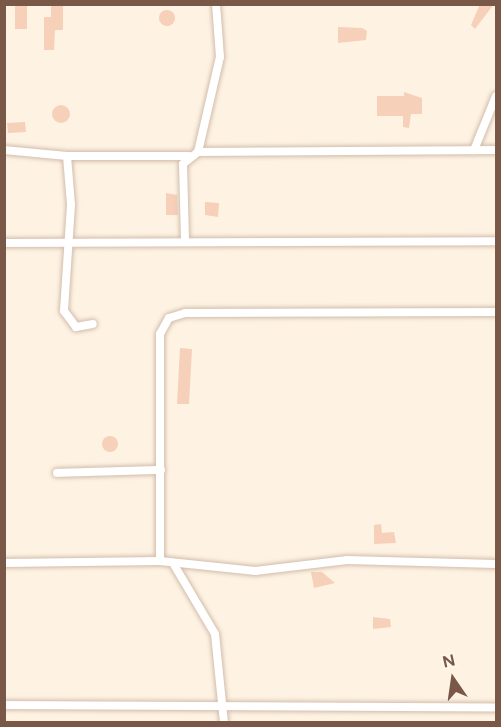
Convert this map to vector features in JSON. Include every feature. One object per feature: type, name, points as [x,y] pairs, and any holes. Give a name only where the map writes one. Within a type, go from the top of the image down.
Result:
[{"type":"street","points":[[185,240],[182,184],[193,154],[219,57],[216,4]]},
{"type":"street","points":[[474,150],[496,96]]},
{"type":"street","points":[[4,150],[67,156],[496,150]]},
{"type":"street","points":[[67,156],[69,242],[64,310],[76,327],[93,324]]},
{"type":"street","points":[[4,243],[185,240],[496,241]]},
{"type":"street","points":[[160,561],[160,334],[169,318],[197,313],[496,312]]},
{"type":"street","points":[[57,473],[161,470]]},
{"type":"street","points":[[4,563],[160,561],[255,571],[347,560],[496,564]]},
{"type":"street","points":[[173,563],[215,634],[224,723]]},
{"type":"street","points":[[4,705],[496,708]]},
{"type":"building","points":[[15,4],[27,4],[27,29],[15,29]]},
{"type":"building","points":[[51,4],[63,4],[63,30],[55,30],[54,50],[44,50],[44,17],[51,17]]},
{"type":"building","points":[[480,4],[494,4],[475,29],[471,25]]},
{"type":"building","points":[[167,10],[173,12],[175,18],[173,24],[167,26],[161,24],[159,18],[161,12]]},
{"type":"building","points":[[338,27],[362,28],[367,31],[366,40],[338,43]]},
{"type":"building","points":[[404,92],[422,98],[422,114],[411,114],[409,128],[403,127],[403,116],[377,116],[377,96],[404,96]]},
{"type":"building","points":[[61,105],[67,108],[70,114],[67,120],[61,123],[55,120],[52,114],[55,108]]},
{"type":"building","points":[[25,122],[26,132],[8,133],[7,123]]},
{"type":"building","points":[[166,193],[177,195],[178,215],[166,215]]},
{"type":"building","points":[[205,202],[219,203],[218,217],[205,215]]},
{"type":"building","points":[[180,348],[192,349],[189,404],[177,404]]},
{"type":"building","points":[[110,436],[118,444],[110,452],[102,444]]},
{"type":"building","points":[[381,524],[382,533],[394,532],[396,543],[374,544],[374,525]]},
{"type":"building","points":[[311,572],[322,572],[335,583],[314,588]]},
{"type":"building","points":[[373,617],[390,619],[391,627],[373,629]]}]
